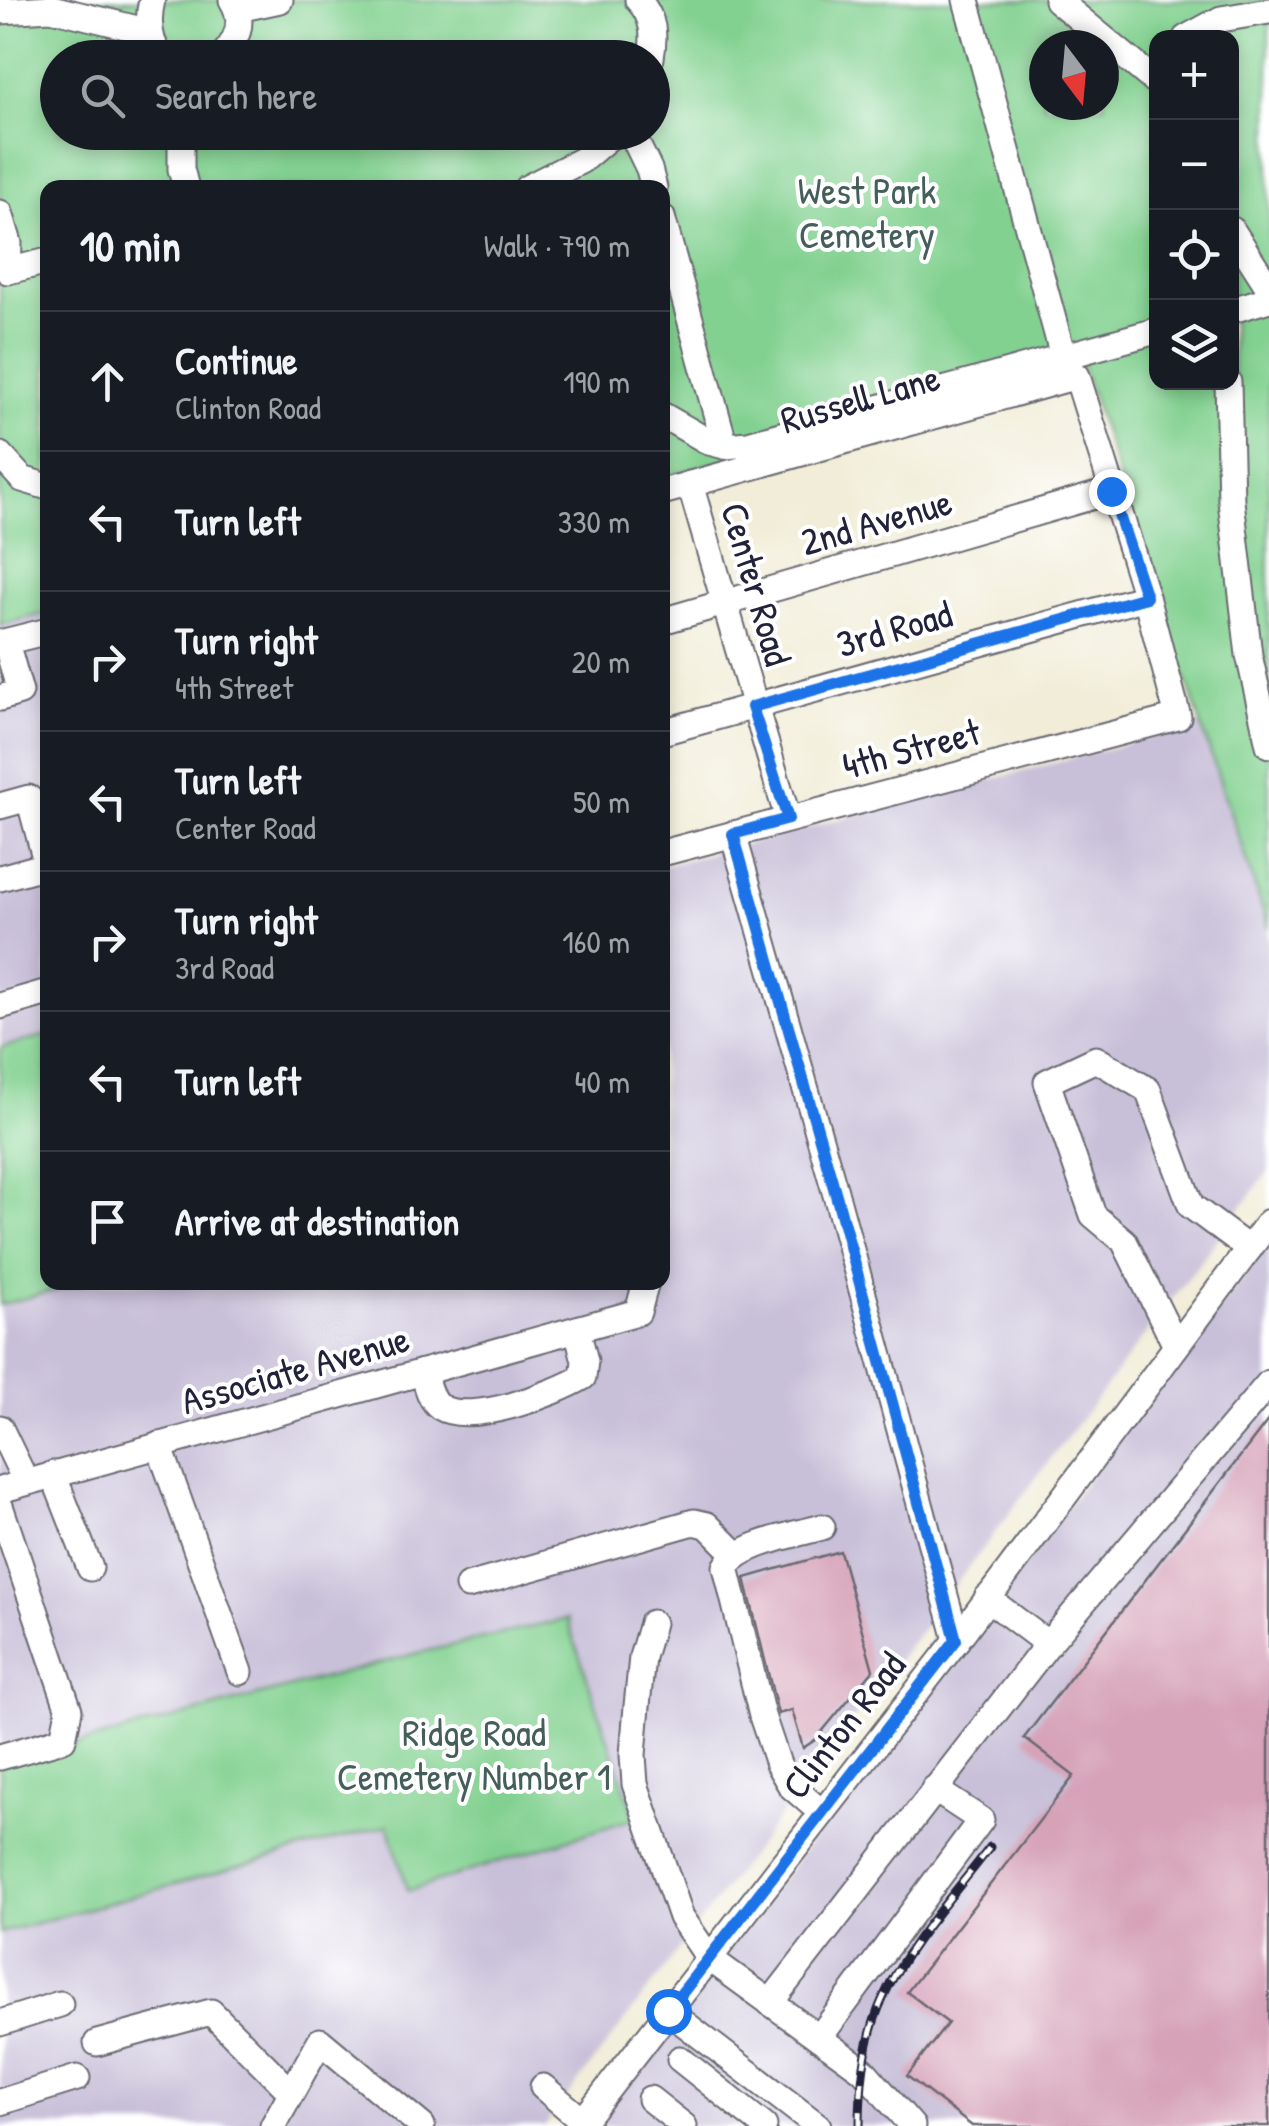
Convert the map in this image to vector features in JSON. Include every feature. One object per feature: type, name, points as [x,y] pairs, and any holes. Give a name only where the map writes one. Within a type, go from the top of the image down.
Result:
[{"type":"street","points":[[152,0],[152,40]]},
{"type":"street","points":[[234,40],[235,5],[280,0]]},
{"type":"street","points":[[966,0],[1070,366],[1146,597]]},
{"type":"street","points":[[1057,0],[1149,69]]},
{"type":"street","points":[[645,3],[654,40]]},
{"type":"street","points":[[0,11],[51,8],[150,32]]},
{"type":"street","points":[[1201,30],[1221,19],[1269,11]]},
{"type":"street","points":[[181,150],[184,180]]},
{"type":"street","points":[[543,180],[594,150]]},
{"type":"street","points":[[639,150],[652,180]]},
{"type":"street","points":[[0,213],[9,243],[4,277],[40,263]]},
{"type":"street","points":[[1239,241],[1269,288]]},
{"type":"street","points":[[670,246],[725,446]]},
{"type":"street","points":[[1239,308],[1269,299]]},
{"type":"street","points":[[670,420],[709,442],[725,446],[748,444],[1070,366],[1149,334]]},
{"type":"street","name":"Russell Lane","points":[[670,490],[1070,366]]},
{"type":"street","points":[[1228,390],[1231,501],[1249,655],[1269,745]]},
{"type":"street","points":[[0,455],[22,479],[40,485]]},
{"type":"street","name":"Center Road","points":[[690,484],[752,707],[788,819]]},
{"type":"street","name":"2nd Avenue","points":[[670,619],[1111,491]]},
{"type":"street","name":"3rd Road","points":[[670,730],[1146,597]]},
{"type":"street","name":"4th Street","points":[[670,851],[1178,717],[1146,597]]},
{"type":"street","points":[[0,698],[20,692],[3,643],[40,633]]},
{"type":"street","points":[[0,806],[29,798],[40,839]]},
{"type":"street","points":[[733,834],[838,1202],[956,1640]]},
{"type":"street","points":[[0,878],[40,867]]},
{"type":"street","points":[[0,1006],[40,994]]},
{"type":"street","points":[[1176,1346],[1124,1241],[1094,1215],[1047,1082],[1096,1059],[1148,1090],[1191,1206],[1248,1250]]},
{"type":"street","name":"Clinton Road","points":[[581,2123],[956,1640],[1269,1222]]},
{"type":"street","name":"Associate Avenue","points":[[0,1490],[638,1312],[644,1290]]},
{"type":"street","points":[[423,1372],[431,1398],[438,1406],[458,1414],[480,1413],[566,1386],[582,1377],[584,1361],[578,1329]]},
{"type":"street","points":[[770,2004],[1048,1644],[1269,1383]]},
{"type":"street","points":[[0,1428],[26,1482]]},
{"type":"street","points":[[159,1446],[240,1672]]},
{"type":"street","points":[[54,1474],[90,1568]]},
{"type":"street","points":[[0,1506],[69,1710],[62,1739],[0,1757]]},
{"type":"street","points":[[468,1586],[694,1522],[708,1525],[736,1555]]},
{"type":"street","points":[[822,1527],[736,1555],[726,1566],[768,1740],[790,1786],[822,1813]]},
{"type":"street","points":[[988,1598],[1048,1644]]},
{"type":"street","points":[[652,1623],[642,1657],[633,1755],[635,1784],[681,1917],[709,1958],[863,2070],[912,2126]]},
{"type":"street","points":[[819,2038],[980,1820],[934,1789]]},
{"type":"street","points":[[0,2023],[60,2004]]},
{"type":"street","points":[[668,2011],[818,2126]]},
{"type":"street","points":[[97,2043],[211,2012],[292,2092]]},
{"type":"street","points":[[272,2126],[320,2041],[422,2126]]},
{"type":"street","points":[[680,2059],[764,2126]]},
{"type":"street","points":[[0,2102],[77,2078]]},
{"type":"street","points":[[543,2087],[581,2123]]},
{"type":"street","points":[[650,2099],[684,2126]]},
{"type":"shaded area","points":[[40,615],[40,1037],[0,1048],[0,625]]},
{"type":"shaded area","points":[[1201,724],[1269,929],[1269,1171],[545,2126],[0,2126],[0,1933],[388,1825],[408,1891],[567,1619],[414,1654],[0,1765],[0,1305],[54,1290],[670,1290],[670,864]]},
{"type":"shaded area","points":[[1269,1242],[1269,2126],[593,2126]]},
{"type":"green space","name":"West Park Cemetery","points":[[0,0],[1269,0],[1269,929],[1082,367],[670,475],[670,180],[40,180],[40,615],[0,625]]},
{"type":"green space","points":[[40,1037],[40,1290],[57,1290],[0,1305],[0,1048]]},
{"type":"green space","name":"Ridge Road Cemetery Number 1","points":[[567,1619],[635,1818],[408,1891],[388,1825],[0,1933],[0,1765],[414,1654]]},
{"type":"building","points":[[1269,1419],[1269,2126],[972,2126],[907,2076],[948,2023],[907,1992],[1074,1776],[1024,1738]]},
{"type":"building","points":[[840,1551],[873,1670],[815,1740],[803,1748],[792,1710],[778,1714],[745,1578]]},
{"type":"railway","points":[[860,2126],[865,2060],[883,1998],[918,1939],[990,1847]]},
{"type":"route","points":[[668,2011],[956,1640],[838,1202],[733,834],[788,819],[752,707],[1146,597],[1111,491]]}]
